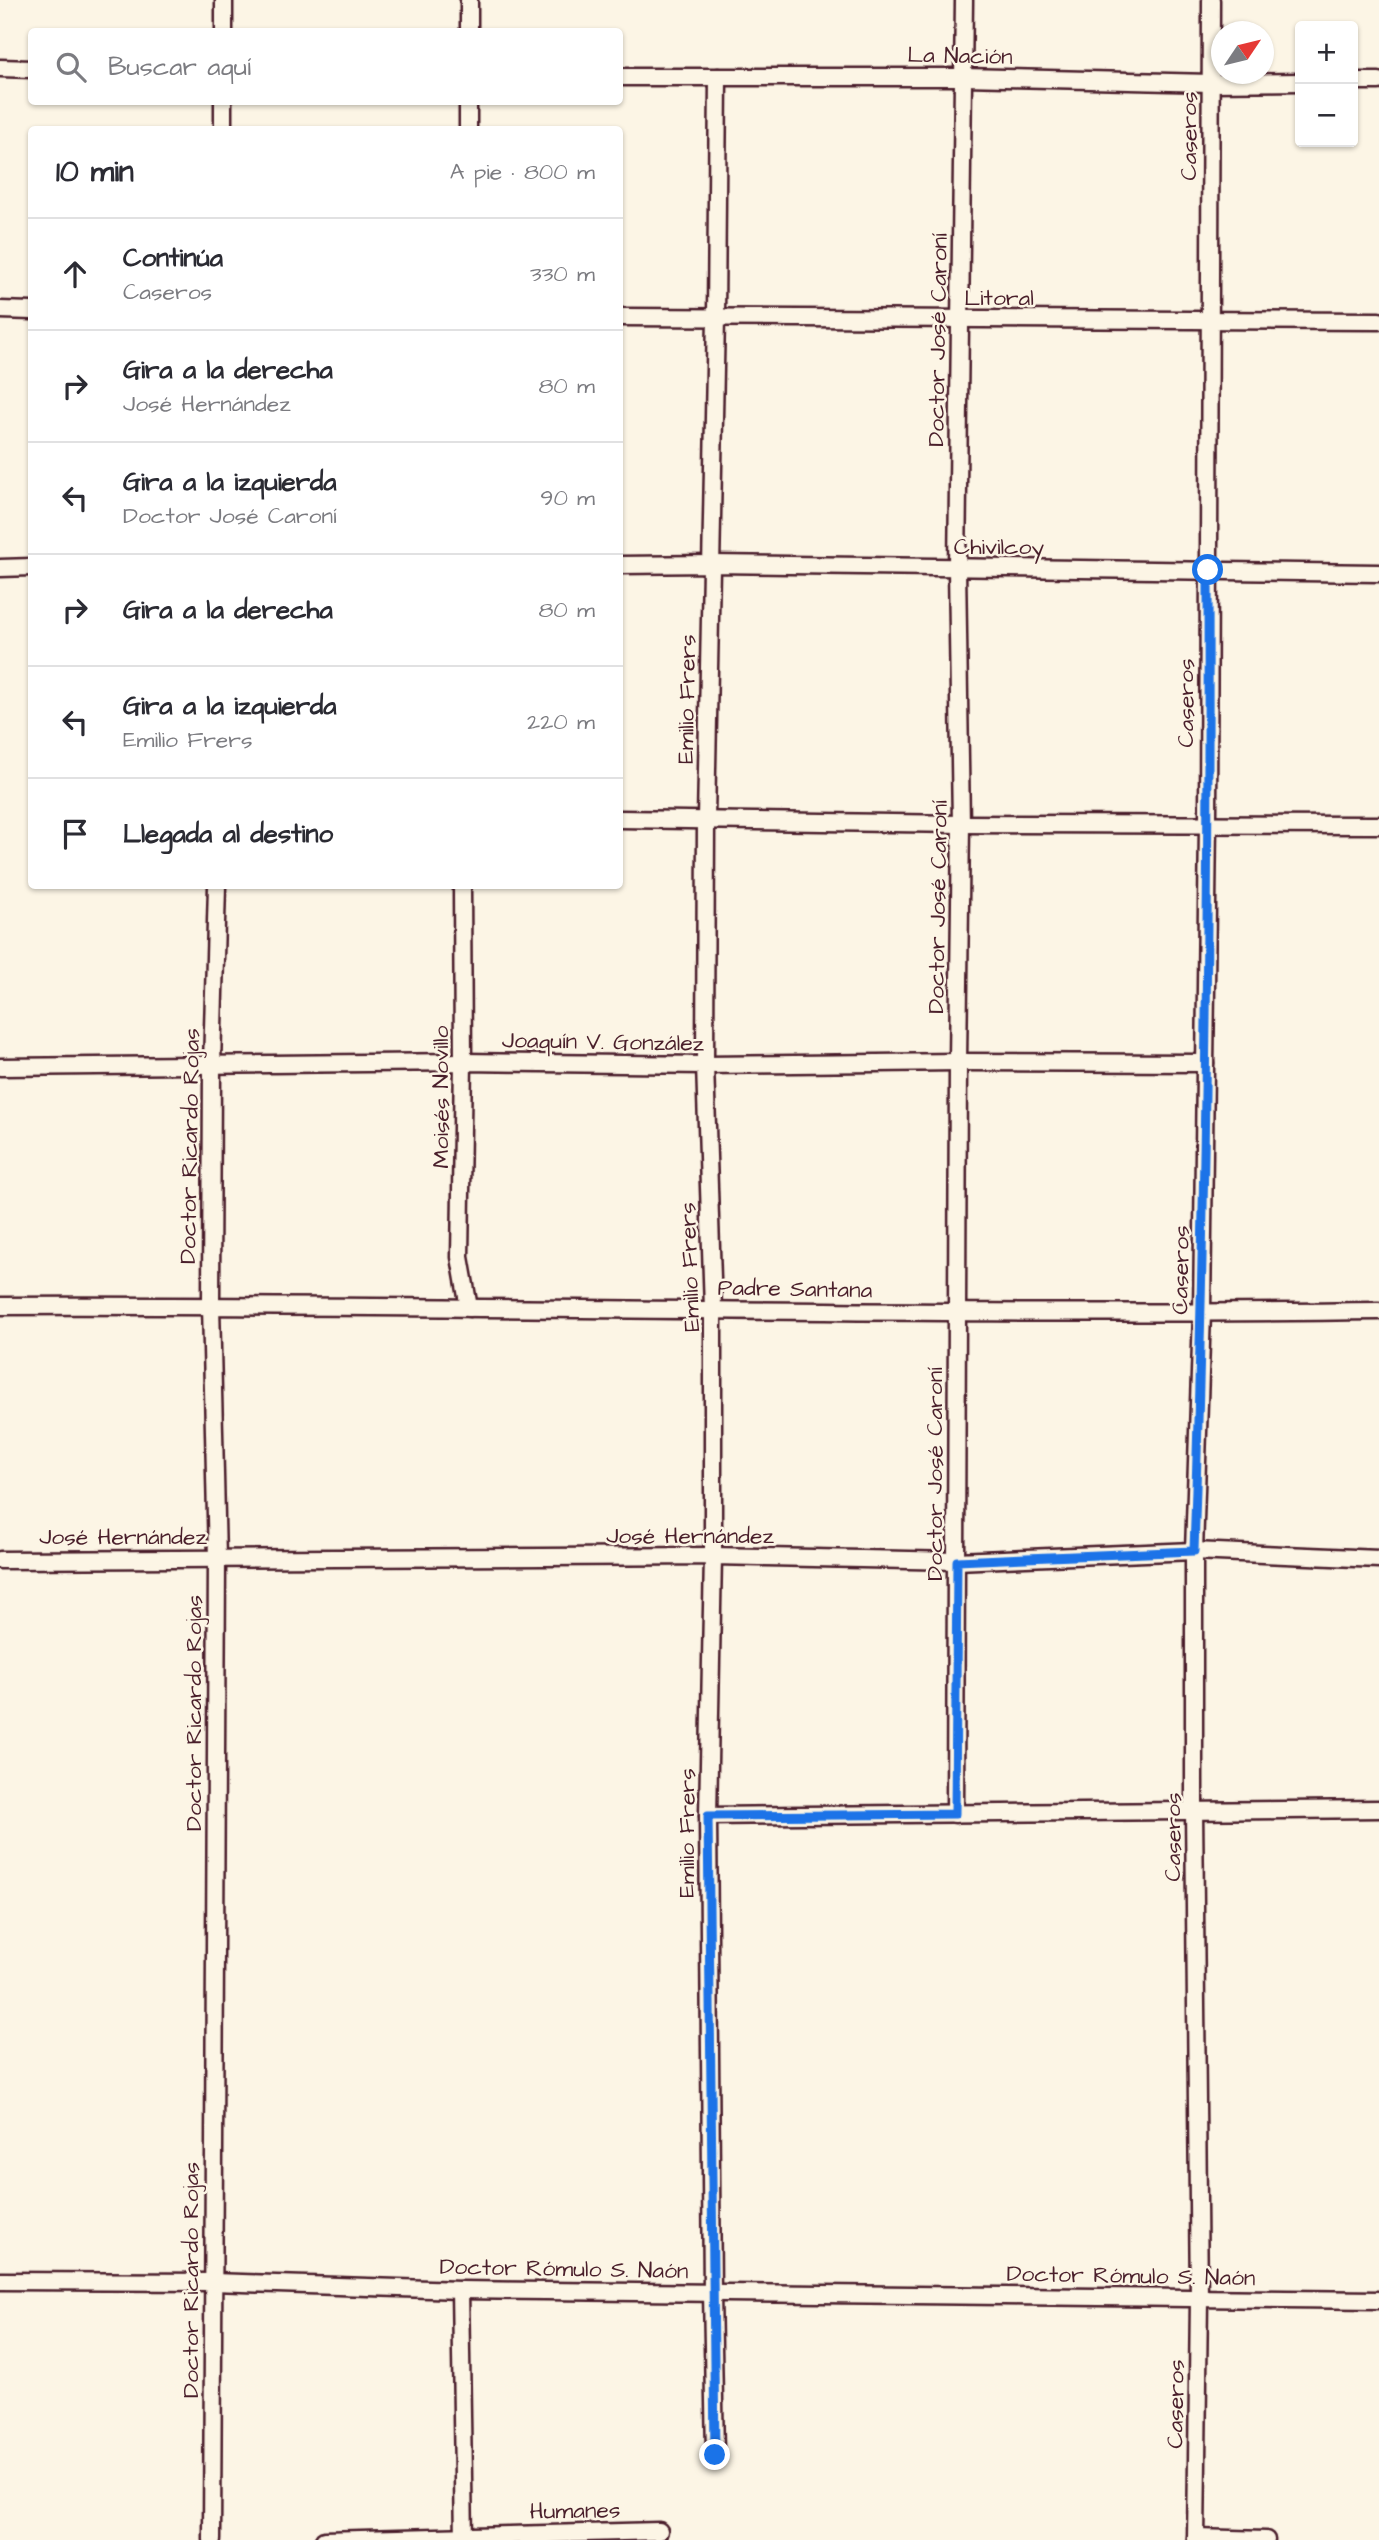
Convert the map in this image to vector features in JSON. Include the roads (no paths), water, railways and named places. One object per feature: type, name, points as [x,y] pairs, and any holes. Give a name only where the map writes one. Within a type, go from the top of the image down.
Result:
[{"type":"street","points":[[224,0],[224,28]]},
{"type":"street","points":[[469,0],[469,28]]},
{"type":"street","name":"Doctor José Caroní","points":[[955,1814],[961,824],[957,569],[964,0]]},
{"type":"street","name":"Caseros","points":[[1211,0],[1211,21]]},
{"type":"street","points":[[0,68],[28,69]]},
{"type":"street","name":"Emilio Frers","points":[[715,2455],[708,1816],[713,1556],[713,1310],[705,1065],[706,819],[718,77]]},
{"type":"street","name":"La Nación","points":[[623,78],[964,77],[1211,83]]},
{"type":"street","points":[[1358,81],[1379,81]]},
{"type":"street","name":"La Nación","points":[[1274,82],[1295,82]]},
{"type":"street","name":"Caseros","points":[[1196,2539],[1199,2299],[1194,1551],[1202,1313],[1208,824],[1211,83]]},
{"type":"street","points":[[223,105],[223,126]]},
{"type":"street","points":[[468,105],[468,126]]},
{"type":"street","points":[[0,310],[28,311]]},
{"type":"street","name":"Litoral","points":[[623,317],[1379,321]]},
{"type":"street","name":"Chivilcoy","points":[[623,565],[1379,573]]},
{"type":"street","points":[[0,568],[28,568]]},
{"type":"street","points":[[623,819],[961,824],[1379,825]]},
{"type":"street","name":"Doctor Ricardo Rojas","points":[[212,2540],[217,1559],[211,1305],[212,1065],[217,889]]},
{"type":"street","name":"Moisés Novillo","points":[[462,889],[464,1062],[460,1257],[469,1308]]},
{"type":"street","name":"Joaquín V. González","points":[[0,1067],[464,1062],[705,1065],[1205,1063]]},
{"type":"street","name":"Padre Santana","points":[[0,1306],[211,1305],[1202,1313],[1379,1311]]},
{"type":"street","name":"José Hernández","points":[[0,1560],[713,1556],[957,1561],[1194,1551],[1379,1559]]},
{"type":"street","points":[[708,1816],[1379,1809]]},
{"type":"street","name":"Doctor Rómulo S. Naón","points":[[0,2281],[213,2282],[460,2290],[1379,2300]]},
{"type":"street","points":[[460,2290],[464,2538]]},
{"type":"street","name":"Humanes","points":[[324,2540],[659,2531]]},
{"type":"street","points":[[1196,2539],[1266,2540]]}]
